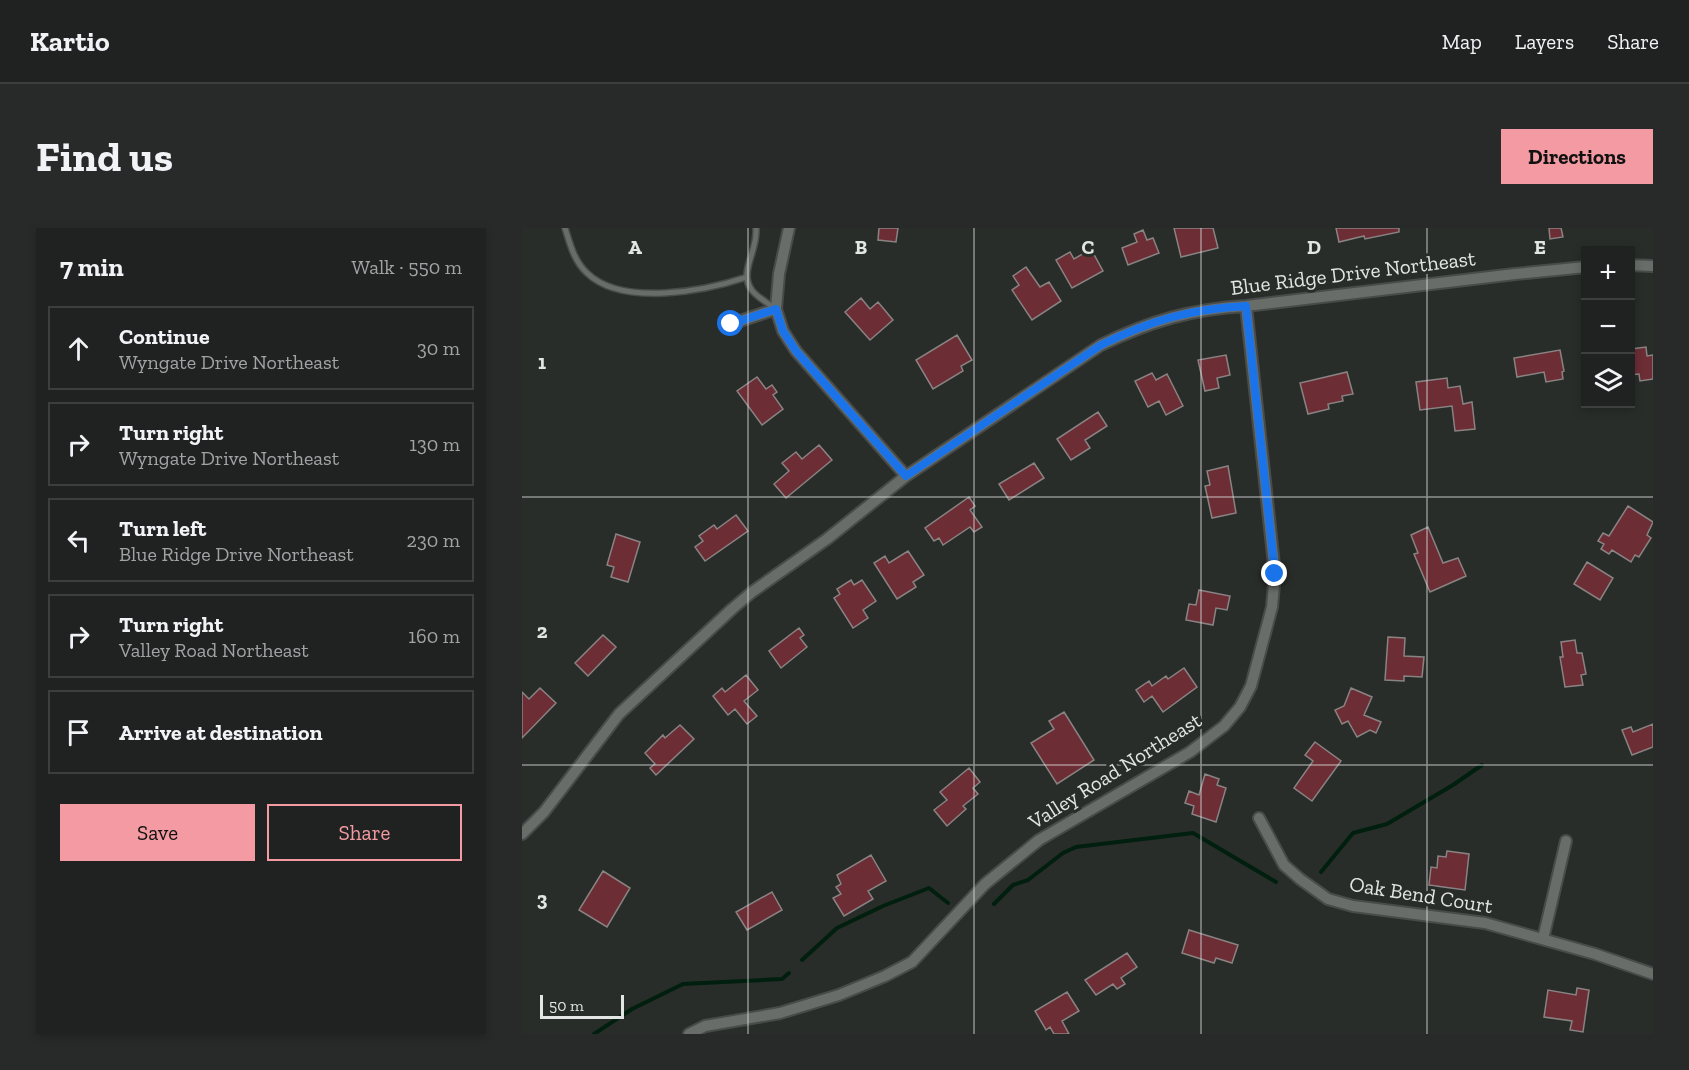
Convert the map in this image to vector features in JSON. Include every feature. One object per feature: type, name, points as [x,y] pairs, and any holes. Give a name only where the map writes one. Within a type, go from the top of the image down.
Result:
[{"type":"street","points":[[789,228],[779,274],[776,309],[783,331],[796,351],[906,476]]},
{"type":"street","points":[[1635,265],[1653,266]]},
{"type":"street","name":"Blue Ridge Drive Northeast","points":[[522,834],[544,812],[619,714],[752,592],[828,539],[906,476],[1101,345],[1133,329],[1179,315],[1213,308],[1581,267]]},
{"type":"street","name":"Valley Road Northeast","points":[[689,1034],[705,1026],[780,1013],[839,995],[912,962],[985,884],[1039,840],[1190,752],[1224,726],[1240,707],[1251,686],[1272,607],[1275,574],[1246,306]]},
{"type":"street","points":[[731,324],[776,309]]},
{"type":"street","name":"Oak Bend Court","points":[[1259,818],[1284,865],[1328,899],[1353,906],[1485,923],[1595,954],[1653,974]]},
{"type":"street","points":[[1543,939],[1566,841]]},
{"type":"lane","points":[[566,228],[571,248],[587,273],[601,284],[625,291],[677,292],[705,289],[747,277]]},
{"type":"lane","points":[[756,228],[756,245],[746,269],[747,277],[752,291],[776,309]]},
{"type":"building","points":[[879,228],[898,228],[896,242],[878,240]]},
{"type":"building","points":[[1174,228],[1213,228],[1218,248],[1181,257]]},
{"type":"building","points":[[1336,228],[1399,228],[1399,232],[1365,239],[1364,236],[1339,242]]},
{"type":"building","points":[[1549,228],[1561,228],[1563,237],[1550,239]]},
{"type":"building","points":[[1143,230],[1147,240],[1153,238],[1159,253],[1128,265],[1122,248],[1137,242],[1134,234]]},
{"type":"building","points":[[1091,249],[1103,271],[1072,288],[1056,260],[1070,252],[1074,259]]},
{"type":"building","points":[[1026,267],[1040,287],[1049,282],[1061,301],[1032,320],[1012,290],[1019,285],[1013,276]]},
{"type":"building","points":[[861,298],[870,309],[878,302],[893,320],[870,340],[845,312]]},
{"type":"building","points":[[957,335],[972,360],[961,366],[963,371],[933,389],[916,360]]},
{"type":"building","points":[[1646,347],[1647,356],[1653,355],[1653,379],[1640,381],[1639,374],[1635,374],[1635,348]]},
{"type":"building","points":[[1560,350],[1564,371],[1562,372],[1563,379],[1546,382],[1544,372],[1517,377],[1514,358]]},
{"type":"building","points":[[1226,355],[1230,375],[1217,378],[1219,388],[1205,391],[1198,360]]},
{"type":"building","points":[[1347,372],[1353,394],[1342,396],[1343,401],[1328,404],[1329,409],[1308,414],[1300,383]]},
{"type":"building","points":[[1152,373],[1156,380],[1167,374],[1183,406],[1166,415],[1159,401],[1148,407],[1135,381]]},
{"type":"building","points":[[757,377],[766,389],[772,385],[777,392],[773,395],[783,409],[762,425],[737,391]]},
{"type":"building","points":[[1447,378],[1448,388],[1460,386],[1463,404],[1472,402],[1475,429],[1455,431],[1452,406],[1420,410],[1416,382]]},
{"type":"building","points":[[1098,412],[1107,426],[1085,440],[1090,448],[1071,460],[1057,439]]},
{"type":"building","points":[[819,445],[832,460],[786,498],[774,484],[789,471],[782,463],[796,452],[802,459]]},
{"type":"building","points":[[1034,463],[1044,478],[1009,500],[999,484]]},
{"type":"building","points":[[1228,466],[1236,513],[1212,518],[1205,486],[1210,485],[1207,471]]},
{"type":"building","points":[[969,497],[975,506],[970,510],[982,527],[974,532],[970,527],[943,545],[939,538],[934,541],[925,528]]},
{"type":"building","points":[[1628,506],[1653,522],[1647,535],[1651,538],[1639,557],[1635,555],[1631,562],[1612,550],[1609,554],[1601,549],[1604,544],[1598,541],[1603,533],[1609,536]]},
{"type":"building","points":[[736,515],[748,531],[705,561],[695,547],[703,541],[699,536],[714,525],[717,529]]},
{"type":"building","points":[[1428,527],[1443,563],[1458,558],[1466,576],[1430,592],[1414,554],[1418,553],[1411,535]]},
{"type":"building","points":[[616,534],[640,542],[628,582],[611,577],[614,567],[607,565]]},
{"type":"building","points":[[908,551],[924,575],[913,582],[916,587],[897,599],[874,563],[885,556],[889,563]]},
{"type":"building","points":[[1587,562],[1613,578],[1600,600],[1574,584]]},
{"type":"building","points":[[851,580],[854,585],[862,580],[876,601],[863,610],[868,618],[853,628],[834,598],[840,594],[837,589]]},
{"type":"building","points":[[1199,590],[1230,596],[1227,610],[1216,608],[1213,625],[1186,620],[1189,604],[1196,605]]},
{"type":"building","points":[[799,628],[804,635],[800,638],[807,647],[781,668],[769,651]]},
{"type":"building","points":[[603,635],[616,647],[588,676],[575,663]]},
{"type":"building","points":[[1388,637],[1405,638],[1404,656],[1424,657],[1422,677],[1404,676],[1404,681],[1385,680]]},
{"type":"building","points":[[1575,640],[1577,653],[1582,653],[1586,674],[1581,675],[1583,685],[1565,687],[1560,657],[1563,657],[1561,642]]},
{"type":"building","points":[[1184,668],[1197,687],[1163,712],[1152,696],[1144,702],[1136,690],[1149,681],[1152,686],[1166,676],[1168,679]]},
{"type":"building","points":[[746,675],[758,690],[744,701],[757,716],[747,724],[735,709],[728,715],[713,696],[722,688],[725,692]]},
{"type":"building","points":[[540,688],[556,703],[522,738],[522,692],[529,699]]},
{"type":"building","points":[[1351,688],[1372,697],[1364,715],[1381,722],[1376,733],[1370,730],[1357,737],[1348,721],[1342,724],[1335,710],[1344,706]]},
{"type":"building","points":[[1064,712],[1094,760],[1057,784],[1031,743],[1054,729],[1049,721]]},
{"type":"building","points":[[1653,724],[1653,747],[1632,755],[1622,730],[1631,727],[1633,732]]},
{"type":"building","points":[[680,725],[694,739],[656,775],[650,768],[655,764],[645,753],[663,735],[665,738]]},
{"type":"building","points":[[1315,742],[1341,761],[1312,801],[1294,788],[1313,761],[1305,755]]},
{"type":"building","points":[[969,768],[980,782],[973,788],[978,794],[963,806],[966,809],[947,826],[934,810],[947,800],[940,792]]},
{"type":"building","points":[[1205,774],[1219,779],[1217,785],[1226,788],[1216,822],[1192,814],[1194,806],[1185,803],[1189,791],[1199,795]]},
{"type":"building","points":[[1447,851],[1469,854],[1465,890],[1429,885],[1431,867],[1437,868],[1438,856],[1446,857]]},
{"type":"building","points":[[871,855],[886,881],[868,891],[873,899],[844,916],[833,898],[841,894],[836,887],[841,884],[837,875]]},
{"type":"building","points":[[603,871],[630,888],[607,927],[579,910]]},
{"type":"building","points":[[772,892],[782,910],[747,930],[736,912]]},
{"type":"building","points":[[1189,930],[1238,945],[1232,963],[1216,958],[1214,963],[1182,953]]},
{"type":"building","points":[[1127,953],[1137,967],[1121,978],[1125,984],[1117,989],[1113,984],[1096,995],[1085,980]]},
{"type":"building","points":[[1577,988],[1589,990],[1583,1032],[1570,1030],[1572,1021],[1544,1017],[1548,990],[1576,995]]},
{"type":"building","points":[[1067,992],[1079,1011],[1062,1021],[1069,1034],[1054,1034],[1050,1027],[1046,1030],[1035,1011]]},
{"type":"waterway","points":[[1321,872],[1353,833],[1387,824],[1482,765]]},
{"type":"waterway","points":[[994,904],[1013,885],[1028,880],[1063,853],[1076,847],[1193,833],[1276,882]]},
{"type":"waterway","points":[[802,960],[837,928],[883,906],[929,888],[948,903]]},
{"type":"waterway","points":[[594,1034],[632,1009],[683,984],[782,979],[789,973]]},
{"type":"route","points":[[731,324],[776,309],[783,331],[796,351],[906,476],[1101,345],[1133,329],[1168,317],[1213,308],[1246,306],[1275,574]]}]
